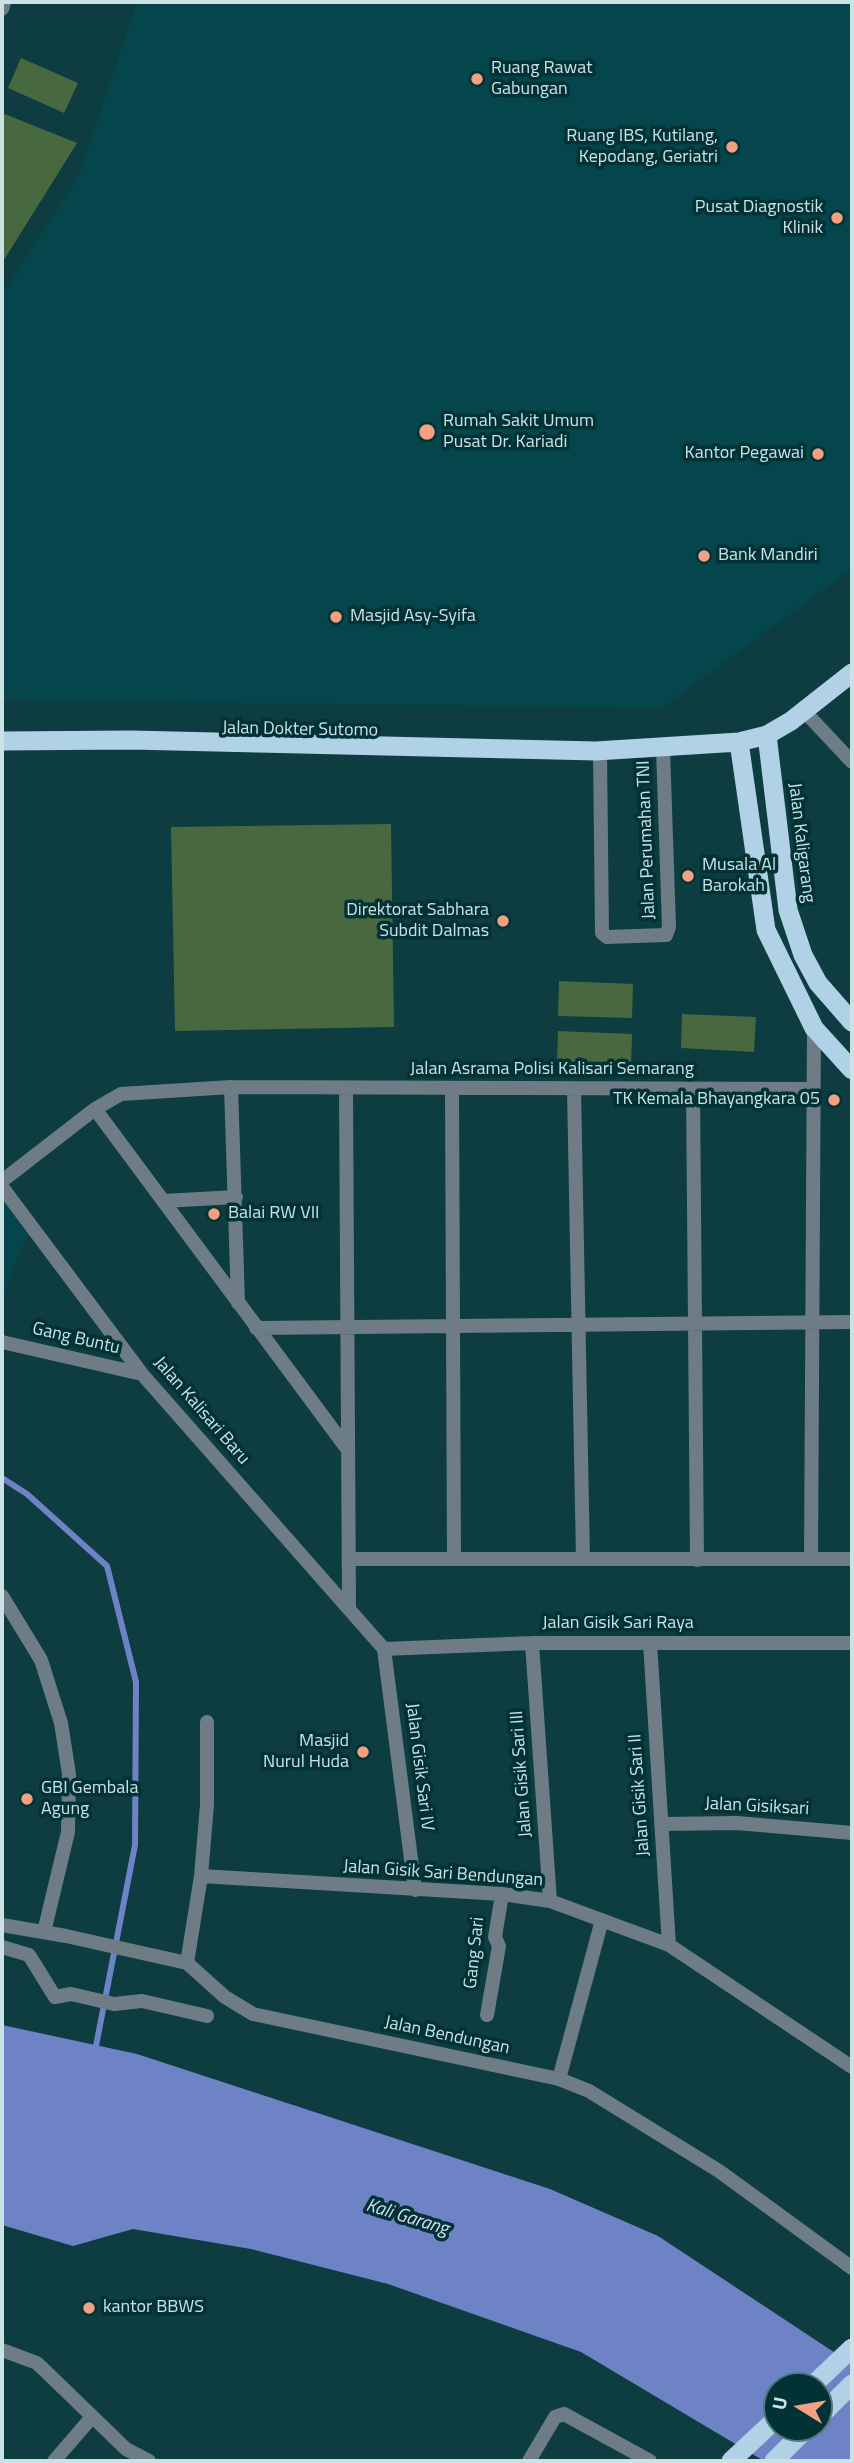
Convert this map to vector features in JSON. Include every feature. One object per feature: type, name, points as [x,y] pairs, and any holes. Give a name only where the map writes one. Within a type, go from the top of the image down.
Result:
[{"type":"highway","name":"Jalan Dokter Sutomo","points":[[2,741],[131,740],[598,751],[739,742],[767,735],[805,712],[852,673]]},
{"type":"highway","name":"Jalan Kaligarang","points":[[767,735],[788,910],[803,955],[818,983],[852,1022]]},
{"type":"highway","points":[[739,742],[766,930],[814,1028],[852,1070]]},
{"type":"highway","points":[[827,2372],[852,2348]]},
{"type":"highway","points":[[833,2403],[852,2384]]},
{"type":"highway","points":[[731,2461],[763,2431]]},
{"type":"highway","points":[[774,2461],[793,2442]]},
{"type":"street","points":[[2,9],[4,2]]},
{"type":"street","points":[[805,712],[852,762]]},
{"type":"street","name":"Jalan Dokter Sutomo","points":[[2,747],[596,754],[598,751]]},
{"type":"street","name":"Jalan Perumahan TNI","points":[[598,751],[603,933],[607,936],[666,935],[669,927],[663,748]]},
{"type":"street","points":[[811,1559],[814,1028]]},
{"type":"street","points":[[231,1087],[238,1303]]},
{"type":"street","name":"Jalan Asrama Polisi Kalisari Semarang","points":[[2,1181],[95,1109],[121,1094],[231,1087],[452,1090],[813,1089]]},
{"type":"street","points":[[346,1089],[349,1606]]},
{"type":"street","points":[[575,1089],[583,1559]]},
{"type":"street","points":[[693,1089],[697,1560]]},
{"type":"street","points":[[452,1090],[454,1559]]},
{"type":"street","points":[[95,1109],[348,1450]]},
{"type":"street","name":"Jalan Kalisari Baru","points":[[2,1187],[142,1374],[349,1606],[384,1649]]},
{"type":"street","points":[[163,1201],[236,1197]]},
{"type":"street","points":[[256,1328],[852,1322]]},
{"type":"street","name":"Gang Buntu","points":[[2,1342],[142,1374]]},
{"type":"street","points":[[349,1559],[852,1559]]},
{"type":"street","points":[[2,1596],[41,1660],[61,1723],[69,1774],[68,1832],[44,1933]]},
{"type":"street","name":"Jalan Gisik Sari Raya","points":[[384,1649],[532,1643],[852,1643]]},
{"type":"street","name":"Jalan Gisik Sari III","points":[[532,1643],[550,1901]]},
{"type":"street","name":"Jalan Gisik Sari II","points":[[650,1643],[669,1945]]},
{"type":"street","name":"Jalan Gisik Sari IV","points":[[384,1649],[415,1890]]},
{"type":"street","points":[[187,1963],[201,1876],[207,1805],[207,1722]]},
{"type":"street","name":"Jalan Gisiksari","points":[[661,1824],[737,1823],[852,1833]]},
{"type":"street","name":"Jalan Gisik Sari Bendungan","points":[[201,1876],[502,1894],[550,1901],[669,1945],[852,2067]]},
{"type":"street","name":"Gang Sari","points":[[487,2015],[499,1946],[495,1926],[502,1894]]},
{"type":"street","points":[[559,2079],[602,1920]]},
{"type":"street","name":"Jalan Bendungan","points":[[2,1925],[66,1936],[187,1963],[225,1997],[253,2014],[559,2079],[589,2091],[719,2171],[852,2268]]},
{"type":"street","points":[[2,1947],[29,1955],[55,1997],[71,1994],[114,2004],[142,2001],[207,2015]]},
{"type":"street","points":[[2,2350],[37,2363],[92,2417],[123,2455],[149,2461]]},
{"type":"street","points":[[529,2461],[555,2417],[564,2414],[650,2461]]},
{"type":"street","points":[[54,2461],[92,2417]]},
{"type":"shaded area","name":"Rumah Sakit Umum Pusat Dr. Kariadi","points":[[137,2],[852,2],[852,569],[662,708],[2,700],[2,295],[79,175]]},
{"type":"shaded area","points":[[2,1191],[31,1225],[2,1299]]},
{"type":"green space","points":[[21,58],[78,83],[64,113],[8,88]]},
{"type":"green space","points":[[2,113],[77,143],[2,263]]},
{"type":"green space","points":[[391,824],[394,1027],[175,1031],[171,827]]},
{"type":"green space","points":[[559,981],[633,984],[632,1018],[558,1016]]},
{"type":"green space","points":[[682,1014],[756,1017],[754,1052],[681,1048]]},
{"type":"green space","points":[[558,1031],[632,1034],[631,1068],[557,1065]]},
{"type":"water","name":"Kali Garang","points":[[2,2025],[137,2054],[550,2189],[658,2236],[852,2364],[852,2461],[764,2461],[581,2352],[388,2284],[251,2249],[133,2229],[73,2246],[2,2225]]},
{"type":"waterway","points":[[2,1478],[27,1494],[107,1566],[136,1682],[135,1845],[95,2051]]},
{"type":"place","name":"Ruang Rawat Gabungan","points":[[477,79]]},
{"type":"place","name":"Ruang IBS, Kutilang, Kepodang, Geriatri","points":[[732,147]]},
{"type":"place","name":"Pusat Diagnostik Klinik","points":[[837,218]]},
{"type":"place","name":"Rumah Sakit Umum Pusat Dr. Kariadi","points":[[427,432]]},
{"type":"place","name":"Kantor Pegawai","points":[[818,454]]},
{"type":"place","name":"Bank Mandiri","points":[[704,556]]},
{"type":"place","name":"Masjid Asy-Syifa","points":[[336,617]]},
{"type":"place","name":"Musala Al Barokah","points":[[688,876]]},
{"type":"place","name":"Direktorat Sabhara Subdit Dalmas","points":[[503,921]]},
{"type":"place","name":"TK Kemala Bhayangkara 05","points":[[834,1100]]},
{"type":"place","name":"Balai RW VII","points":[[214,1214]]},
{"type":"place","name":"Masjid Nurul Huda","points":[[363,1752]]},
{"type":"place","name":"GBI Gembala Agung","points":[[27,1799]]},
{"type":"place","name":"kantor BBWS","points":[[89,2308]]}]
